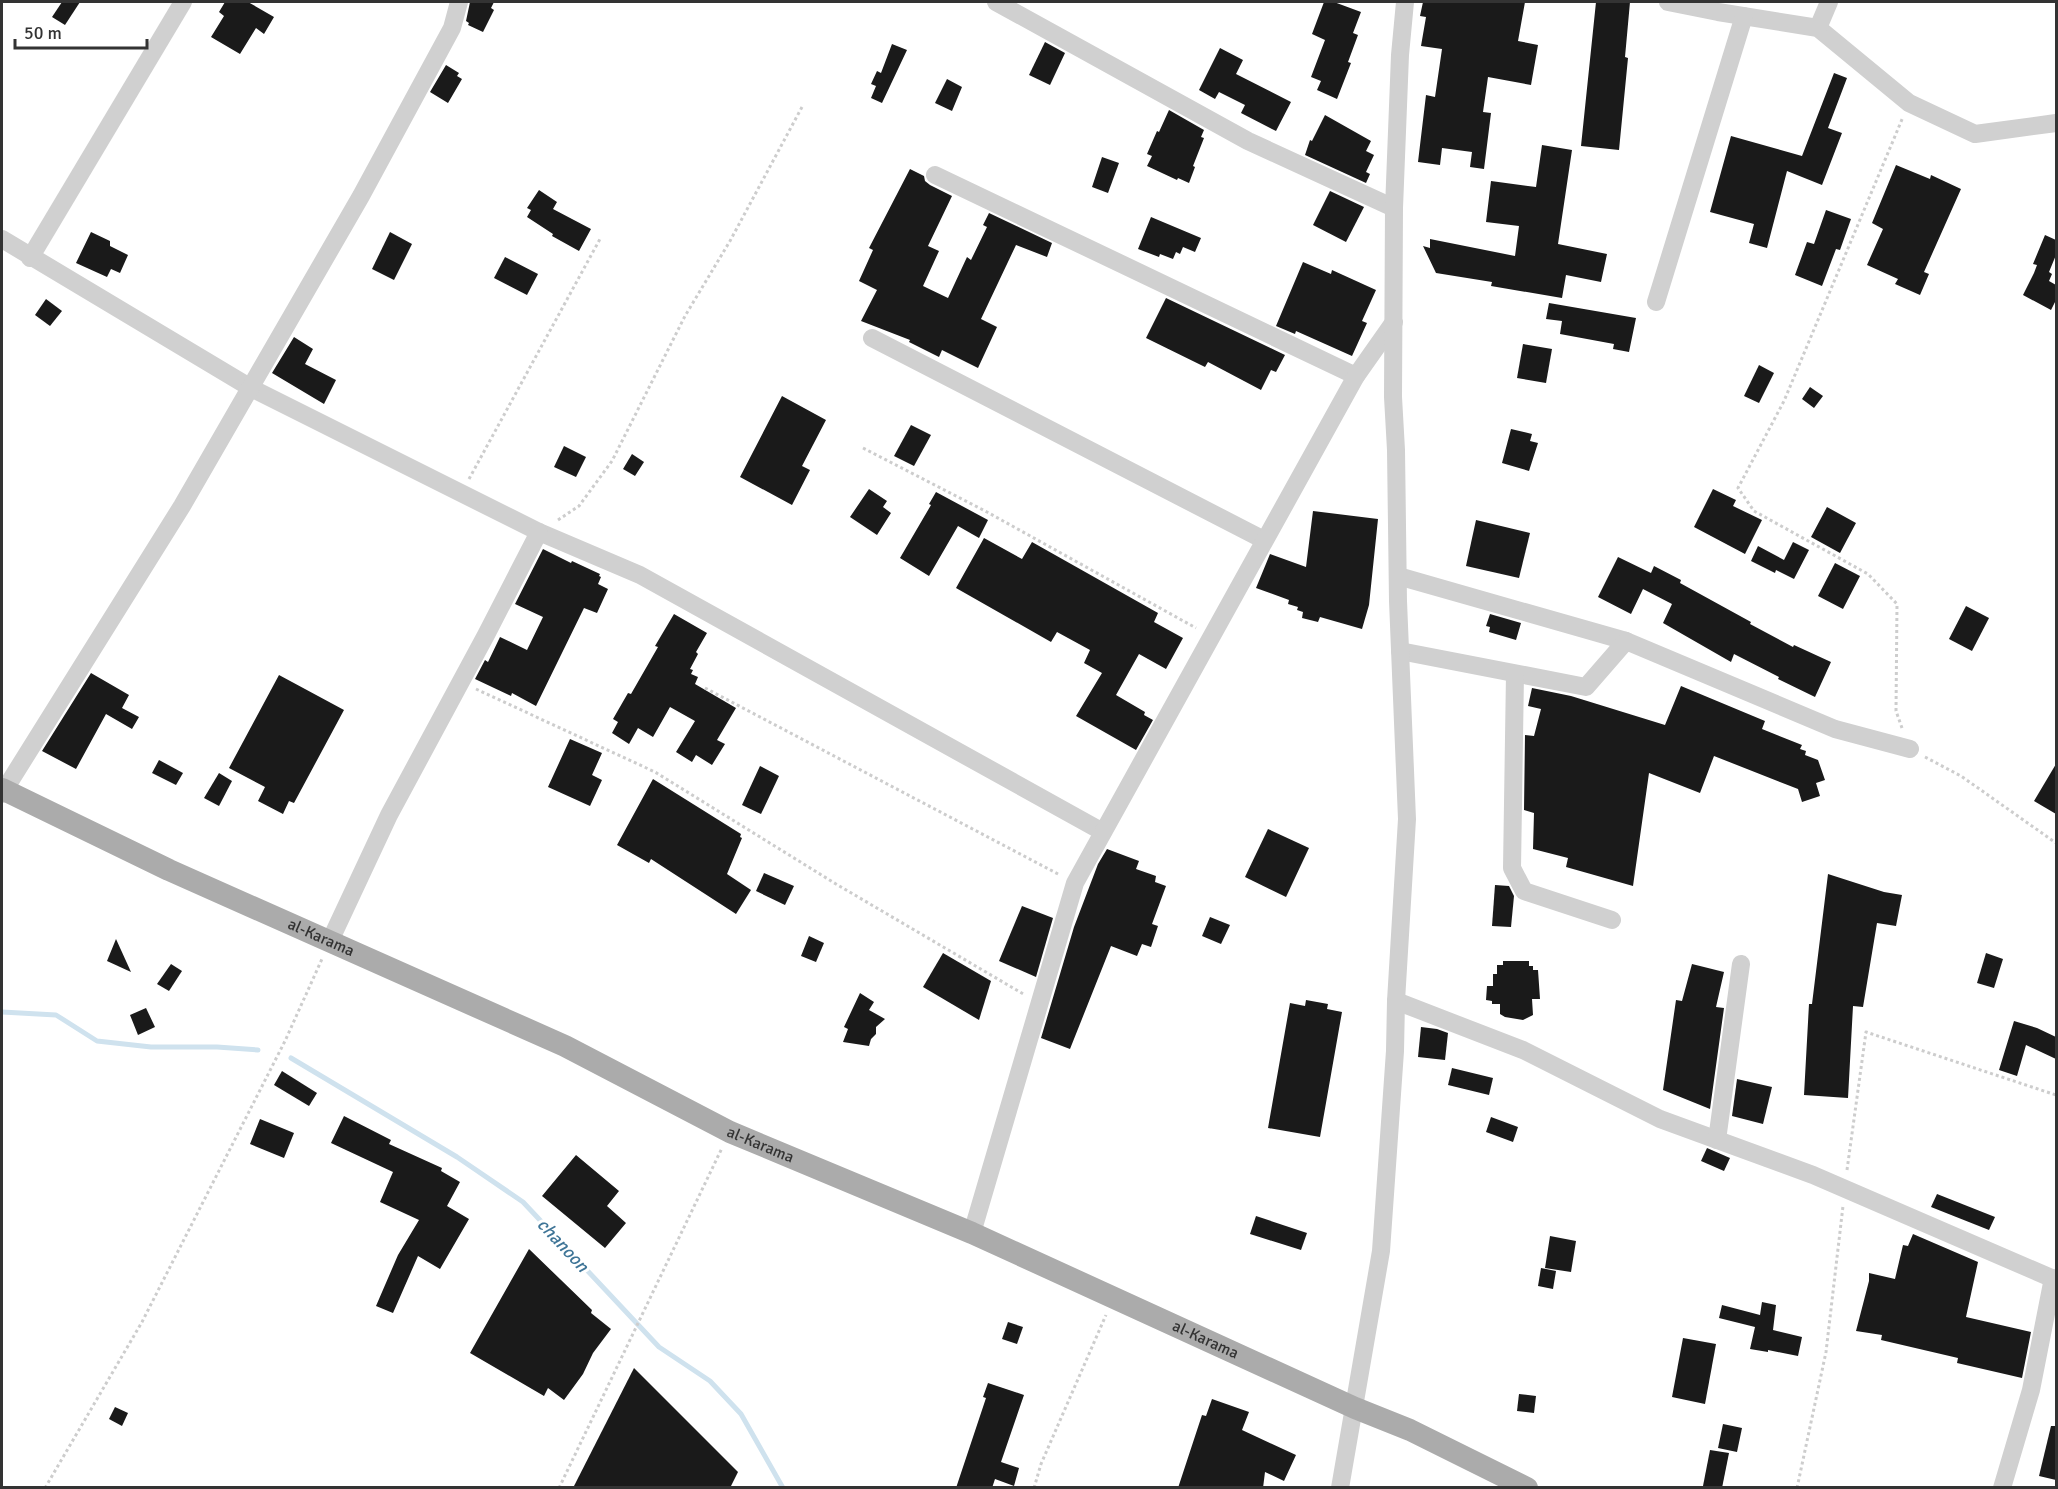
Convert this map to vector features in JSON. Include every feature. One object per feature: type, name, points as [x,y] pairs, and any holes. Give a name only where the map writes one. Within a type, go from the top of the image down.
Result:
[{"type":"main road","name":"al-Karama","points":[[2,791],[169,870],[565,1046],[730,1132],[972,1233],[1355,1408],[1410,1430],[1527,1488]]},
{"type":"street","points":[[30,258],[183,2]]},
{"type":"street","points":[[2,791],[176,516],[251,387],[361,196],[452,28],[459,2]]},
{"type":"street","points":[[996,2],[1248,141],[1394,208]]},
{"type":"street","points":[[1340,1488],[1381,1251],[1395,1051],[1407,819],[1393,398],[1394,208],[1400,55],[1405,2]]},
{"type":"street","points":[[1668,2],[1720,7],[1744,16],[1818,28],[1909,103],[1975,134],[2056,123]]},
{"type":"street","points":[[1818,28],[1829,2]]},
{"type":"street","points":[[1656,302],[1744,16]]},
{"type":"street","points":[[935,175],[1356,376]]},
{"type":"street","points":[[2,239],[30,258],[251,387],[539,532],[640,575],[1103,832]]},
{"type":"street","points":[[972,1233],[1075,883],[1356,376],[1394,322]]},
{"type":"street","points":[[872,338],[1264,540]]},
{"type":"street","points":[[330,941],[389,815],[539,532]]},
{"type":"street","points":[[1398,576],[1626,641],[1835,729],[1910,749]]},
{"type":"street","points":[[1400,651],[1586,687],[1626,641]]},
{"type":"street","points":[[1515,674],[1512,868],[1524,891],[1612,920]]},
{"type":"street","points":[[1717,1140],[1742,964]]},
{"type":"street","points":[[1396,1001],[1523,1050],[1660,1119],[1813,1175],[2055,1279],[2031,1390],[2002,1488]]},
{"type":"path","points":[[1909,103],[1784,401],[1738,488],[1754,511],[1868,574],[1897,604],[1896,711],[1910,749],[1961,776],[2056,843]]},
{"type":"path","points":[[539,532],[579,506],[612,461],[685,316],[730,241],[802,107]]},
{"type":"path","points":[[461,493],[600,239]]},
{"type":"path","points":[[863,448],[987,512],[1212,637]]},
{"type":"path","points":[[461,682],[655,772],[836,884],[1039,1004]]},
{"type":"path","points":[[705,688],[1075,883]]},
{"type":"path","points":[[45,1488],[142,1322],[285,1041],[330,941]]},
{"type":"path","points":[[559,1488],[730,1132]]},
{"type":"path","points":[[1034,1488],[1041,1464],[1113,1296]]},
{"type":"building","points":[[62,2],[80,2],[65,25],[52,17]]},
{"type":"building","points":[[225,2],[248,2],[274,17],[264,34],[256,28],[240,54],[211,37],[224,16],[219,12]]},
{"type":"building","points":[[470,2],[494,2],[491,8],[494,10],[483,32],[468,25],[466,21]]},
{"type":"building","points":[[1324,2],[1334,2],[1361,12],[1353,33],[1358,35],[1348,62],[1351,63],[1337,99],[1317,90],[1321,81],[1311,77],[1325,40],[1312,34]]},
{"type":"building","points":[[1423,2],[1525,2],[1518,41],[1538,45],[1531,85],[1488,77],[1483,112],[1491,113],[1484,169],[1470,167],[1472,152],[1442,148],[1440,165],[1418,162],[1426,95],[1435,97],[1442,49],[1421,46],[1426,17],[1420,16]]},
{"type":"building","points":[[1596,2],[1630,2],[1625,57],[1628,58],[1619,150],[1581,146]]},
{"type":"building","points":[[1045,42],[1065,53],[1050,85],[1029,75]]},
{"type":"building","points":[[892,44],[907,50],[882,103],[871,98],[876,86],[871,84],[877,71],[881,73]]},
{"type":"building","points":[[1220,48],[1243,60],[1236,74],[1291,102],[1276,131],[1241,113],[1245,105],[1219,92],[1215,99],[1199,90]]},
{"type":"building","points":[[446,65],[459,73],[457,76],[462,79],[448,103],[430,92]]},
{"type":"building","points":[[1834,73],[1847,78],[1828,128],[1842,133],[1822,185],[1787,171],[1767,248],[1749,243],[1754,224],[1710,212],[1731,136],[1802,156]]},
{"type":"building","points":[[947,79],[962,87],[952,111],[935,103]]},
{"type":"building","points":[[1169,110],[1204,130],[1201,137],[1204,138],[1189,183],[1147,166],[1152,156],[1147,154]]},
{"type":"building","points":[[1325,115],[1371,141],[1366,151],[1374,155],[1366,172],[1370,174],[1366,183],[1305,155],[1310,140],[1312,141]]},
{"type":"building","points":[[1542,145],[1572,150],[1558,244],[1607,254],[1601,282],[1566,275],[1562,298],[1491,286],[1492,282],[1436,273],[1423,246],[1430,248],[1430,239],[1515,256],[1519,226],[1486,222],[1491,181],[1536,187]]},
{"type":"building","points":[[1102,157],[1119,163],[1108,193],[1092,187]]},
{"type":"building","points":[[1896,165],[1930,179],[1931,175],[1961,189],[1924,272],[1929,274],[1920,295],[1895,284],[1898,279],[1867,265],[1883,229],[1872,223]]},
{"type":"building","points":[[910,169],[924,176],[925,181],[930,185],[952,196],[928,246],[939,251],[923,286],[948,298],[967,257],[971,260],[987,227],[983,225],[989,213],[1052,243],[1047,257],[1016,245],[981,319],[997,327],[978,368],[942,350],[939,357],[909,342],[910,340],[861,321],[877,290],[859,281],[873,250],[869,248]]},
{"type":"building","points":[[539,190],[557,202],[553,209],[591,229],[579,251],[552,236],[553,234],[527,217],[531,210],[527,208]]},
{"type":"building","points":[[1330,191],[1364,207],[1346,242],[1313,225]]},
{"type":"building","points":[[1826,210],[1851,219],[1840,250],[1836,249],[1822,286],[1795,275],[1807,242],[1814,244]]},
{"type":"building","points":[[1151,217],[1201,238],[1195,252],[1183,247],[1180,254],[1176,252],[1173,259],[1160,254],[1159,257],[1138,249]]},
{"type":"building","points":[[91,232],[110,241],[110,246],[128,255],[120,273],[111,269],[107,277],[76,263]]},
{"type":"building","points":[[390,232],[412,244],[394,280],[372,269]]},
{"type":"building","points":[[2045,235],[2056,240],[2056,255],[2049,272],[2052,274],[2049,281],[2056,285],[2056,300],[2051,310],[2023,295],[2037,265],[2033,264]]},
{"type":"building","points":[[505,257],[538,274],[527,295],[494,278]]},
{"type":"building","points":[[1303,262],[1331,274],[1332,270],[1376,290],[1362,321],[1367,323],[1352,356],[1296,331],[1295,334],[1276,326]]},
{"type":"building","points":[[1166,298],[1285,355],[1276,372],[1271,370],[1261,390],[1208,362],[1205,367],[1146,338]]},
{"type":"building","points":[[46,299],[62,311],[50,326],[35,315]]},
{"type":"building","points":[[1549,303],[1636,318],[1629,352],[1613,349],[1614,344],[1560,334],[1562,321],[1546,319]]},
{"type":"building","points":[[294,337],[313,349],[305,364],[336,380],[324,404],[272,373]]},
{"type":"building","points":[[1523,344],[1552,349],[1546,383],[1517,378]]},
{"type":"building","points":[[1759,365],[1774,373],[1759,403],[1744,396]]},
{"type":"building","points":[[1810,387],[1823,396],[1814,408],[1802,399]]},
{"type":"building","points":[[782,396],[826,420],[802,466],[810,470],[792,505],[740,477]]},
{"type":"building","points":[[911,425],[931,435],[914,466],[894,456]]},
{"type":"building","points":[[1511,429],[1532,434],[1530,441],[1538,443],[1529,471],[1502,463]]},
{"type":"building","points":[[564,446],[586,457],[576,477],[554,467]]},
{"type":"building","points":[[632,454],[644,462],[635,476],[623,469]]},
{"type":"building","points":[[869,489],[887,501],[883,507],[891,513],[877,535],[850,517]]},
{"type":"building","points":[[1713,489],[1736,500],[1733,506],[1762,520],[1745,554],[1694,527]]},
{"type":"building","points":[[936,492],[988,520],[979,538],[958,526],[929,576],[900,558],[931,505],[929,504]]},
{"type":"building","points":[[1827,507],[1856,523],[1840,553],[1811,537]]},
{"type":"building","points":[[1313,511],[1378,519],[1369,605],[1362,629],[1320,617],[1318,622],[1302,618],[1303,612],[1297,610],[1298,607],[1288,604],[1289,600],[1256,588],[1270,554],[1306,567]]},
{"type":"building","points":[[1476,520],[1530,533],[1519,578],[1466,566]]},
{"type":"building","points":[[984,538],[1022,559],[1032,542],[1158,613],[1154,622],[1183,638],[1166,669],[1139,654],[1116,695],[1145,712],[1144,715],[1153,720],[1136,750],[1076,716],[1102,673],[1084,663],[1090,650],[1057,632],[1051,642],[956,588]]},
{"type":"building","points":[[1793,542],[1809,550],[1794,579],[1776,570],[1775,573],[1751,561],[1758,546],[1784,560]]},
{"type":"building","points":[[543,549],[600,574],[598,584],[608,589],[597,613],[584,608],[536,706],[512,693],[511,696],[475,679],[485,660],[488,662],[500,637],[527,650],[543,617],[515,604]]},
{"type":"building","points":[[1618,557],[1651,573],[1654,566],[1751,622],[1750,624],[1793,647],[1794,645],[1831,662],[1815,697],[1734,654],[1731,662],[1663,623],[1672,604],[1643,589],[1631,614],[1598,597]]},
{"type":"building","points":[[1835,563],[1860,576],[1843,609],[1818,596]]},
{"type":"building","points":[[1966,606],[1989,618],[1972,651],[1949,639]]},
{"type":"building","points":[[674,614],[707,633],[696,652],[698,654],[690,669],[693,670],[691,674],[698,677],[695,684],[736,708],[717,740],[725,744],[712,765],[696,755],[692,762],[676,752],[695,721],[670,707],[653,737],[638,728],[629,744],[612,733],[618,722],[613,719],[628,693],[631,694]]},
{"type":"building","points":[[1490,614],[1521,623],[1516,640],[1489,632],[1490,627],[1486,626]]},
{"type":"building","points":[[91,673],[129,695],[122,708],[139,717],[132,729],[106,714],[76,769],[42,751]]},
{"type":"building","points":[[279,675],[344,710],[294,803],[289,801],[283,814],[258,801],[265,787],[229,768]]},
{"type":"building","points":[[1681,686],[1765,721],[1762,729],[1802,745],[1800,749],[1806,751],[1805,755],[1818,760],[1825,780],[1816,783],[1820,796],[1802,802],[1798,789],[1714,756],[1700,793],[1649,773],[1633,886],[1566,867],[1568,858],[1533,849],[1534,813],[1524,810],[1525,735],[1534,736],[1541,709],[1528,706],[1532,688],[1571,696],[1665,725]]},
{"type":"building","points":[[570,739],[602,753],[592,775],[602,780],[590,806],[548,787]]},
{"type":"building","points":[[159,760],[183,773],[176,785],[152,773]]},
{"type":"building","points":[[2056,764],[2056,814],[2034,801]]},
{"type":"building","points":[[760,766],[779,776],[761,814],[742,805]]},
{"type":"building","points":[[219,773],[232,781],[219,806],[204,798]]},
{"type":"building","points":[[653,779],[741,834],[742,838],[727,874],[751,890],[736,914],[651,859],[649,863],[617,845]]},
{"type":"building","points":[[1268,829],[1309,848],[1286,897],[1245,877]]},
{"type":"building","points":[[1107,849],[1139,861],[1136,869],[1156,876],[1155,882],[1166,886],[1152,924],[1158,926],[1151,947],[1142,944],[1137,956],[1111,946],[1070,1049],[1041,1038],[1074,927],[1098,864]]},
{"type":"building","points":[[764,873],[794,886],[785,905],[756,891]]},
{"type":"building","points":[[1828,874],[1884,892],[1902,895],[1896,926],[1877,923],[1863,1007],[1853,1006],[1848,1098],[1804,1095],[1809,1004],[1812,1004]]},
{"type":"building","points":[[1495,885],[1509,886],[1514,896],[1511,927],[1492,926]]},
{"type":"building","points":[[1022,906],[1053,918],[1036,977],[999,961]]},
{"type":"building","points":[[1210,917],[1230,925],[1221,944],[1202,936]]},
{"type":"building","points":[[809,936],[824,943],[816,962],[801,956]]},
{"type":"building","points":[[116,939],[131,972],[107,961]]},
{"type":"building","points":[[943,953],[991,981],[979,1020],[923,987]]},
{"type":"building","points":[[1986,953],[2003,959],[1994,988],[1977,983]]},
{"type":"building","points":[[1503,961],[1529,961],[1529,966],[1533,966],[1533,970],[1538,970],[1540,999],[1532,999],[1533,1015],[1523,1020],[1505,1017],[1500,1014],[1500,1004],[1492,1004],[1492,1001],[1486,1000],[1487,986],[1493,986],[1493,974],[1497,974],[1497,965],[1503,965]]},
{"type":"building","points":[[171,964],[182,971],[169,991],[157,984]]},
{"type":"building","points":[[1692,964],[1724,972],[1716,1007],[1724,1008],[1710,1109],[1663,1090],[1676,1000],[1682,1001]]},
{"type":"building","points":[[860,993],[874,1002],[869,1010],[885,1019],[876,1027],[876,1034],[869,1046],[843,1042],[848,1029],[844,1027]]},
{"type":"building","points":[[1306,1000],[1328,1004],[1327,1009],[1342,1012],[1320,1137],[1268,1128],[1290,1003],[1305,1006]]},
{"type":"building","points":[[146,1008],[155,1027],[138,1035],[130,1015]]},
{"type":"building","points":[[2014,1021],[2056,1037],[2056,1059],[2026,1045],[2017,1076],[1999,1070]]},
{"type":"building","points":[[1421,1027],[1448,1033],[1445,1060],[1418,1057]]},
{"type":"building","points":[[1452,1068],[1493,1078],[1489,1095],[1448,1085]]},
{"type":"building","points":[[282,1071],[317,1093],[309,1106],[274,1085]]},
{"type":"building","points":[[1737,1079],[1772,1087],[1763,1124],[1732,1116]]},
{"type":"building","points":[[344,1116],[391,1140],[389,1144],[442,1168],[441,1171],[460,1182],[447,1206],[469,1219],[440,1269],[418,1256],[393,1313],[376,1306],[398,1255],[419,1220],[380,1202],[393,1172],[331,1143]]},
{"type":"building","points":[[1491,1117],[1518,1127],[1513,1142],[1486,1132]]},
{"type":"building","points":[[260,1119],[294,1133],[284,1158],[250,1144]]},
{"type":"building","points":[[1707,1148],[1730,1158],[1724,1171],[1701,1161]]},
{"type":"building","points":[[576,1155],[619,1191],[607,1206],[626,1223],[605,1248],[542,1196]]},
{"type":"building","points":[[1937,1194],[1995,1217],[1989,1230],[1931,1207]]},
{"type":"building","points":[[1256,1216],[1307,1233],[1301,1250],[1250,1234]]},
{"type":"building","points":[[1913,1234],[1978,1262],[1966,1317],[2031,1332],[2022,1378],[1957,1363],[1958,1358],[1881,1340],[1882,1335],[1856,1331],[1869,1273],[1895,1279],[1903,1245],[1908,1246]]},
{"type":"building","points":[[1550,1236],[1576,1241],[1571,1272],[1545,1268]]},
{"type":"building","points":[[529,1249],[592,1310],[591,1313],[611,1329],[564,1400],[548,1388],[544,1396],[470,1353]]},
{"type":"building","points":[[1541,1268],[1556,1271],[1553,1289],[1538,1286]]},
{"type":"building","points":[[1762,1302],[1776,1305],[1773,1330],[1802,1337],[1798,1356],[1750,1349],[1755,1327],[1719,1318],[1722,1305],[1760,1315]]},
{"type":"building","points":[[1008,1322],[1023,1327],[1017,1344],[1002,1339]]},
{"type":"building","points":[[1683,1338],[1716,1344],[1705,1404],[1672,1397]]},
{"type":"building","points":[[634,1368],[738,1472],[730,1488],[573,1488]]},
{"type":"building","points":[[988,1383],[1024,1395],[1001,1462],[1019,1468],[1014,1486],[995,1479],[992,1488],[956,1488],[986,1398],[983,1397]]},
{"type":"building","points":[[1519,1394],[1536,1396],[1534,1413],[1517,1411]]},
{"type":"building","points":[[1212,1399],[1249,1412],[1242,1430],[1296,1455],[1284,1481],[1265,1472],[1263,1488],[1178,1488],[1202,1415],[1206,1416]]},
{"type":"building","points":[[115,1407],[128,1413],[122,1426],[109,1419]]},
{"type":"building","points":[[1723,1424],[1742,1428],[1737,1452],[1718,1448]]},
{"type":"building","points":[[2051,1426],[2056,1426],[2056,1480],[2039,1476]]},
{"type":"building","points":[[1710,1450],[1729,1453],[1722,1488],[1703,1486]]},
{"type":"waterway","name":"chanoon","points":[[2,1012],[56,1015],[97,1041],[151,1047],[217,1047],[258,1050]]},
{"type":"waterway","name":"chanoon","points":[[291,1058],[457,1157],[523,1202],[659,1347],[710,1381],[741,1414],[783,1488]]}]
